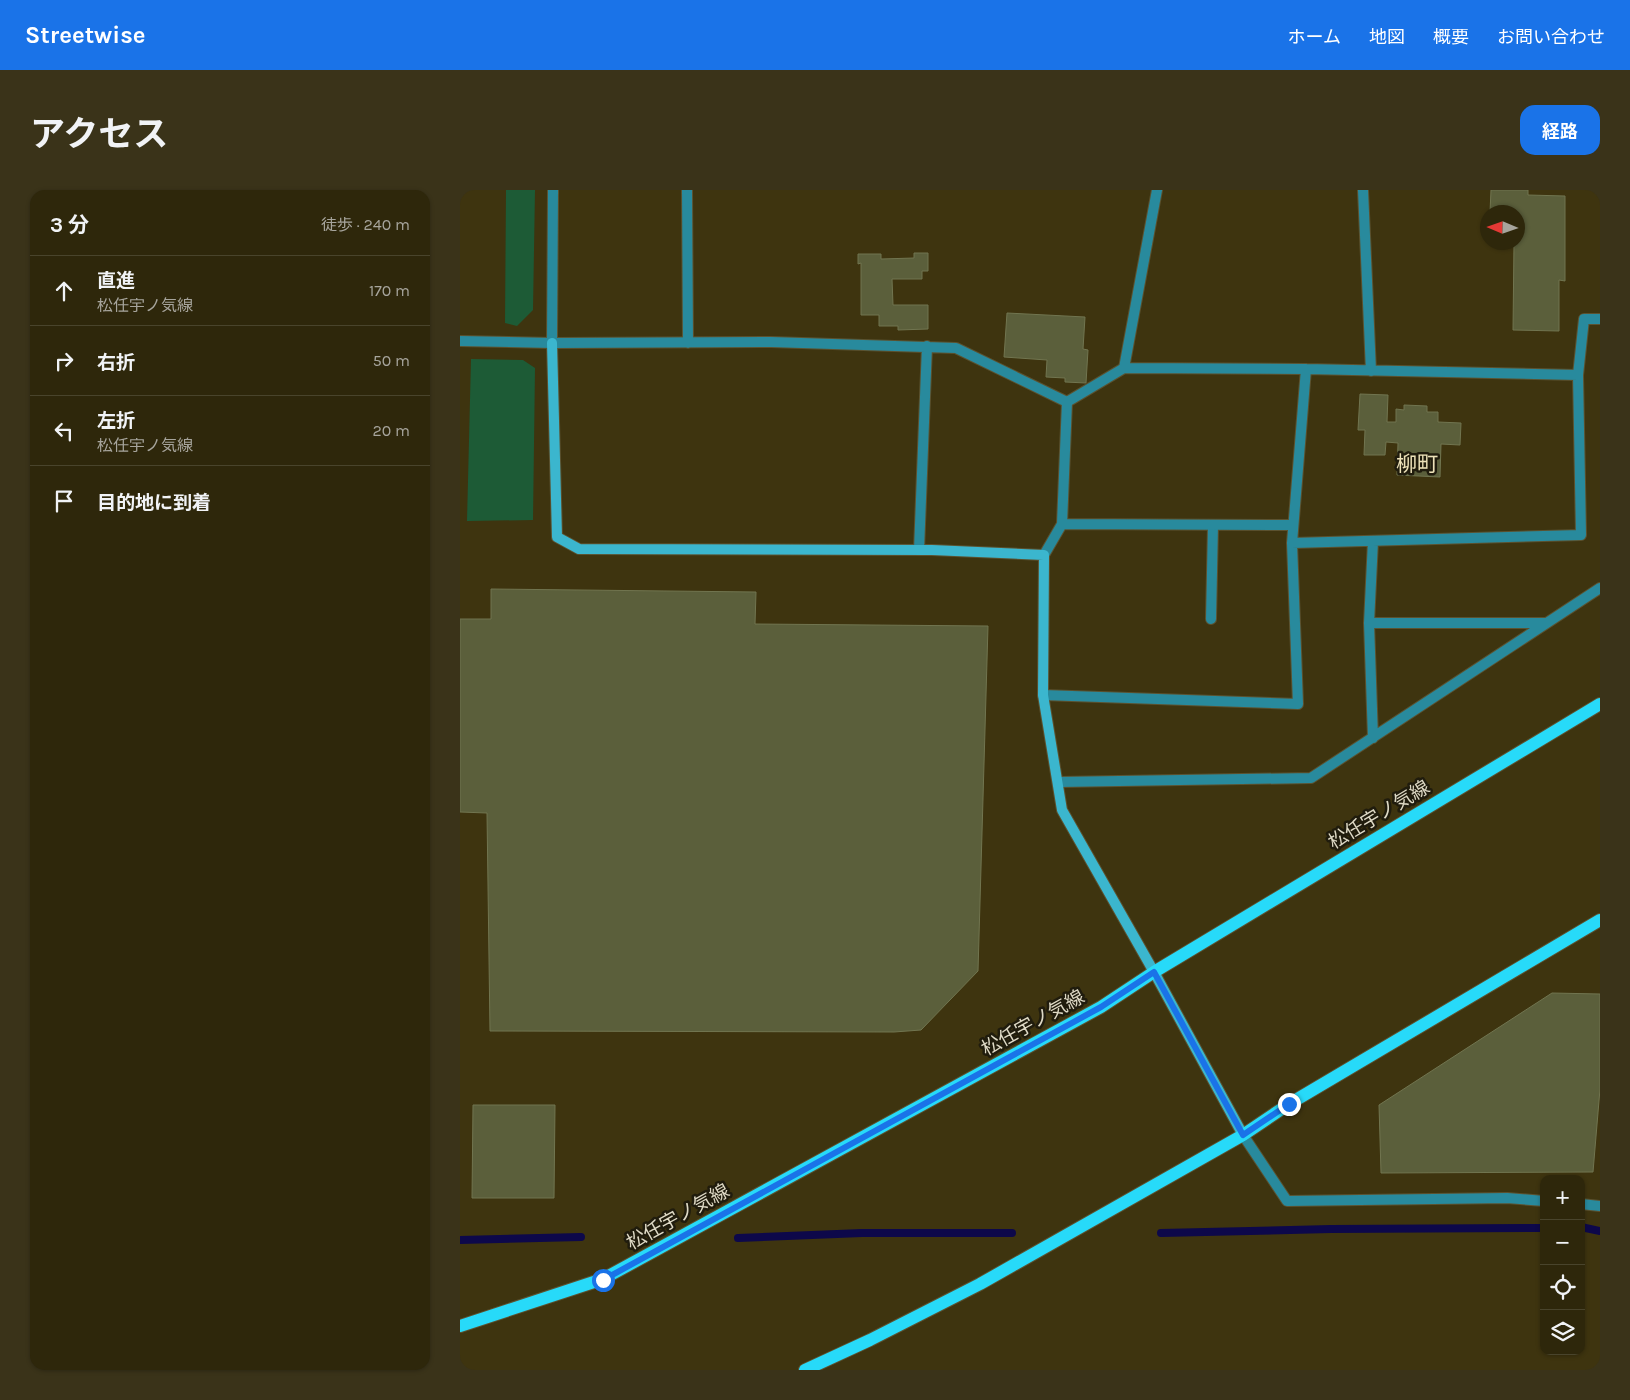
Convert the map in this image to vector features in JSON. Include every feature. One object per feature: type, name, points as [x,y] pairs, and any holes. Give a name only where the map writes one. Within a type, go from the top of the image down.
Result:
[{"type":"main road","name":"松任宇ノ気線","points":[[460,1326],[603,1280],[1101,1007],[1154,972],[1600,704]]},
{"type":"main road","points":[[804,1370],[870,1340],[980,1284],[1243,1135],[1289,1104],[1600,920]]},
{"type":"street","points":[[553,190],[552,343],[557,537],[579,549],[919,550],[1044,554]]},
{"type":"street","points":[[687,190],[688,343]]},
{"type":"street","points":[[1124,368],[1157,190]]},
{"type":"street","points":[[1363,190],[1372,371]]},
{"type":"street","points":[[1292,543],[1581,535],[1578,375],[1584,319],[1600,319]]},
{"type":"street","points":[[460,341],[552,343],[771,342],[956,348],[1067,402]]},
{"type":"street","points":[[919,550],[927,346]]},
{"type":"street","points":[[1067,402],[1124,368],[1306,369],[1578,375]]},
{"type":"street","points":[[1043,695],[1298,704],[1292,543],[1306,369]]},
{"type":"street","points":[[1067,402],[1062,524],[1044,554],[1043,695],[1062,810],[1154,972],[1243,1135],[1287,1202],[1506,1198],[1540,1201]]},
{"type":"street","points":[[1062,524],[1293,525]]},
{"type":"street","points":[[1211,619],[1213,525]]},
{"type":"street","points":[[1373,541],[1369,623],[1373,738]]},
{"type":"street","points":[[1058,782],[1311,778],[1600,588]]},
{"type":"street","points":[[1369,623],[1546,623]]},
{"type":"street","points":[[1585,1204],[1600,1206]]},
{"type":"green space","points":[[506,190],[535,190],[533,310],[517,326],[505,323]]},
{"type":"green space","points":[[471,359],[523,360],[535,368],[533,520],[467,521]]},
{"type":"building","points":[[1491,190],[1528,190],[1528,195],[1565,196],[1565,281],[1559,280],[1559,331],[1513,330],[1514,250],[1525,250],[1525,205],[1490,205]]},
{"type":"building","points":[[914,253],[928,253],[928,271],[922,271],[922,279],[892,279],[893,305],[928,305],[928,329],[898,330],[898,326],[879,326],[879,315],[861,315],[861,263],[858,264],[858,254],[881,254],[881,259],[914,258]]},
{"type":"building","points":[[1007,313],[1085,317],[1083,349],[1088,350],[1086,383],[1065,382],[1065,378],[1046,377],[1047,360],[1004,357]]},
{"type":"building","points":[[1360,394],[1388,395],[1387,422],[1396,422],[1396,409],[1404,410],[1404,405],[1427,406],[1427,412],[1438,412],[1438,422],[1461,423],[1460,445],[1441,444],[1440,477],[1397,475],[1398,443],[1386,442],[1385,455],[1364,455],[1365,430],[1358,430]]},
{"type":"building","points":[[491,589],[756,592],[755,624],[988,626],[978,971],[921,1030],[894,1032],[490,1031],[487,813],[460,812],[460,619],[491,619]]},
{"type":"building","points":[[1552,993],[1600,994],[1600,1089],[1593,1172],[1381,1173],[1379,1105]]},
{"type":"building","points":[[473,1105],[555,1105],[554,1198],[472,1198]]},
{"type":"waterway","points":[[1161,1233],[1331,1229],[1540,1228]]},
{"type":"waterway","points":[[1585,1228],[1600,1231]]},
{"type":"waterway","points":[[738,1238],[862,1233],[1012,1233]]},
{"type":"waterway","points":[[460,1240],[581,1237]]},
{"type":"district","name":"柳町","points":[[1417,464]]},
{"type":"route","points":[[603,1280],[1101,1007],[1154,972],[1243,1135],[1289,1104]]}]
